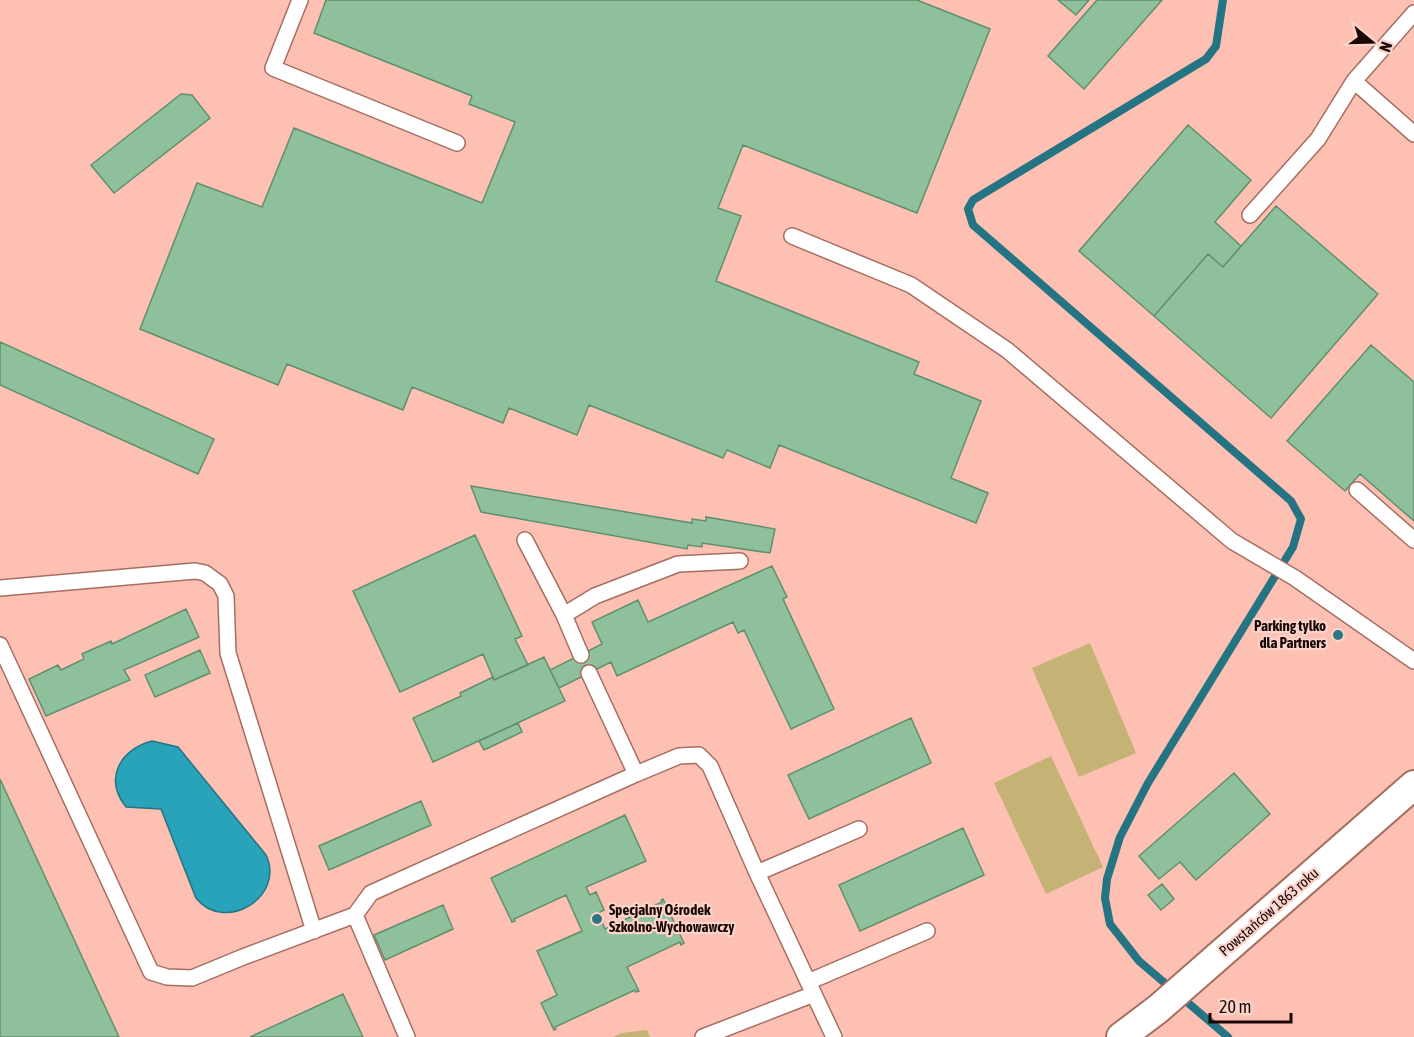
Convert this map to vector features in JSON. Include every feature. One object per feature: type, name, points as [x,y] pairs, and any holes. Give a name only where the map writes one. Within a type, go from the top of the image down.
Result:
[{"type":"street","name":"Powstańców 1863 roku","points":[[1121,1037],[1158,1009],[1414,785]]},
{"type":"lane","points":[[300,0],[273,68],[457,143]]},
{"type":"lane","points":[[1250,215],[1318,139],[1354,81],[1414,13]]},
{"type":"lane","points":[[1354,81],[1414,134]]},
{"type":"lane","points":[[792,236],[911,285],[1007,350],[1232,541],[1295,578],[1414,661]]},
{"type":"lane","points":[[1357,490],[1414,540]]},
{"type":"lane","points":[[525,540],[564,615],[580,655]]},
{"type":"lane","points":[[564,615],[595,596],[678,564],[740,561]]},
{"type":"lane","points":[[0,588],[195,571],[205,573],[220,584],[226,596],[228,653],[314,931]]},
{"type":"lane","points":[[0,645],[151,972],[167,977],[192,978],[355,915],[371,893],[636,774],[679,756],[699,755],[710,766],[834,1037]]},
{"type":"lane","points":[[589,673],[636,774]]},
{"type":"lane","points":[[757,873],[859,829]]},
{"type":"lane","points":[[355,915],[407,1037]]},
{"type":"lane","points":[[703,1037],[811,988],[927,931]]},
{"type":"shaded area","points":[[1090,643],[1136,753],[1079,777],[1032,668]]},
{"type":"shaded area","points":[[1051,756],[1103,867],[1046,894],[994,783]]},
{"type":"shaded area","points":[[647,1030],[650,1037],[613,1037],[621,1033]]},
{"type":"water","points":[[152,741],[178,747],[266,855],[270,870],[267,884],[260,897],[249,906],[236,911],[222,912],[208,908],[196,898],[161,809],[126,807],[119,796],[116,775],[119,766],[132,751]]},
{"type":"building","points":[[326,0],[917,0],[990,29],[917,213],[743,145],[718,208],[741,216],[716,281],[919,362],[914,374],[981,401],[951,478],[988,493],[976,523],[779,445],[770,468],[727,450],[723,458],[589,405],[577,435],[509,408],[503,423],[412,387],[403,410],[287,364],[278,385],[140,329],[197,183],[262,207],[294,128],[482,203],[515,122],[469,104],[472,96],[314,33]]},
{"type":"building","points":[[1058,0],[1089,0],[1076,15]]},
{"type":"building","points":[[1097,0],[1162,0],[1084,89],[1048,56]]},
{"type":"building","points":[[181,94],[192,95],[210,118],[114,193],[91,165]]},
{"type":"building","points":[[1188,125],[1251,180],[1215,222],[1241,246],[1223,267],[1208,254],[1154,316],[1079,251]]},
{"type":"building","points":[[1276,206],[1378,294],[1271,418],[1154,316],[1208,254],[1223,267]]},
{"type":"building","points":[[0,342],[214,439],[198,474],[0,385]]},
{"type":"building","points":[[1371,345],[1414,382],[1414,521],[1360,474],[1345,491],[1287,441]]},
{"type":"building","points":[[471,486],[692,523],[692,519],[706,521],[706,517],[775,529],[770,553],[702,543],[702,547],[688,545],[687,549],[481,512]]},
{"type":"building","points":[[475,535],[522,636],[515,639],[528,665],[494,680],[483,654],[400,692],[353,591]]},
{"type":"building","points":[[772,566],[787,597],[783,599],[834,709],[791,729],[744,630],[738,633],[733,622],[617,676],[611,662],[559,688],[550,670],[602,644],[592,622],[638,600],[648,622]]},
{"type":"building","points":[[186,609],[199,637],[124,670],[130,680],[46,716],[29,679],[58,665],[61,670],[84,659],[82,654],[111,641],[112,644]]},
{"type":"building","points":[[200,650],[210,673],[155,697],[145,675]]},
{"type":"building","points":[[544,657],[565,701],[433,762],[413,718],[461,696],[460,693],[493,677],[494,680]]},
{"type":"building","points":[[911,718],[931,763],[809,819],[788,775]]},
{"type":"building","points":[[518,723],[522,732],[484,750],[479,741]]},
{"type":"building","points":[[1234,773],[1270,814],[1196,880],[1180,862],[1159,879],[1139,856]]},
{"type":"building","points":[[0,779],[119,1037],[0,1037]]},
{"type":"building","points":[[421,801],[431,825],[329,870],[319,846]]},
{"type":"building","points":[[625,815],[646,861],[586,887],[590,895],[596,892],[604,910],[598,913],[605,929],[662,902],[663,899],[684,943],[681,945],[680,942],[627,967],[639,991],[635,990],[555,1027],[554,1030],[541,1003],[557,995],[537,951],[582,931],[566,895],[512,922],[491,878]]},
{"type":"building","points":[[963,828],[984,875],[860,931],[839,885]]},
{"type":"building","points":[[1162,884],[1174,899],[1161,910],[1148,895]]},
{"type":"building","points":[[443,905],[453,929],[385,960],[374,935]]},
{"type":"building","points":[[343,994],[363,1037],[250,1037]]},
{"type":"waterway","points":[[1223,0],[1216,46],[1206,59],[973,200],[968,209],[973,225],[1291,501],[1301,519],[1293,547],[1148,783],[1120,837],[1107,879],[1105,898],[1110,924],[1139,961],[1228,1037]]},
{"type":"place","name":"Parking tylko dla Partners","points":[[1338,635]]},
{"type":"place","name":"Specjalny Ośrodek Szkolno-Wychowawczy","points":[[597,919]]}]
